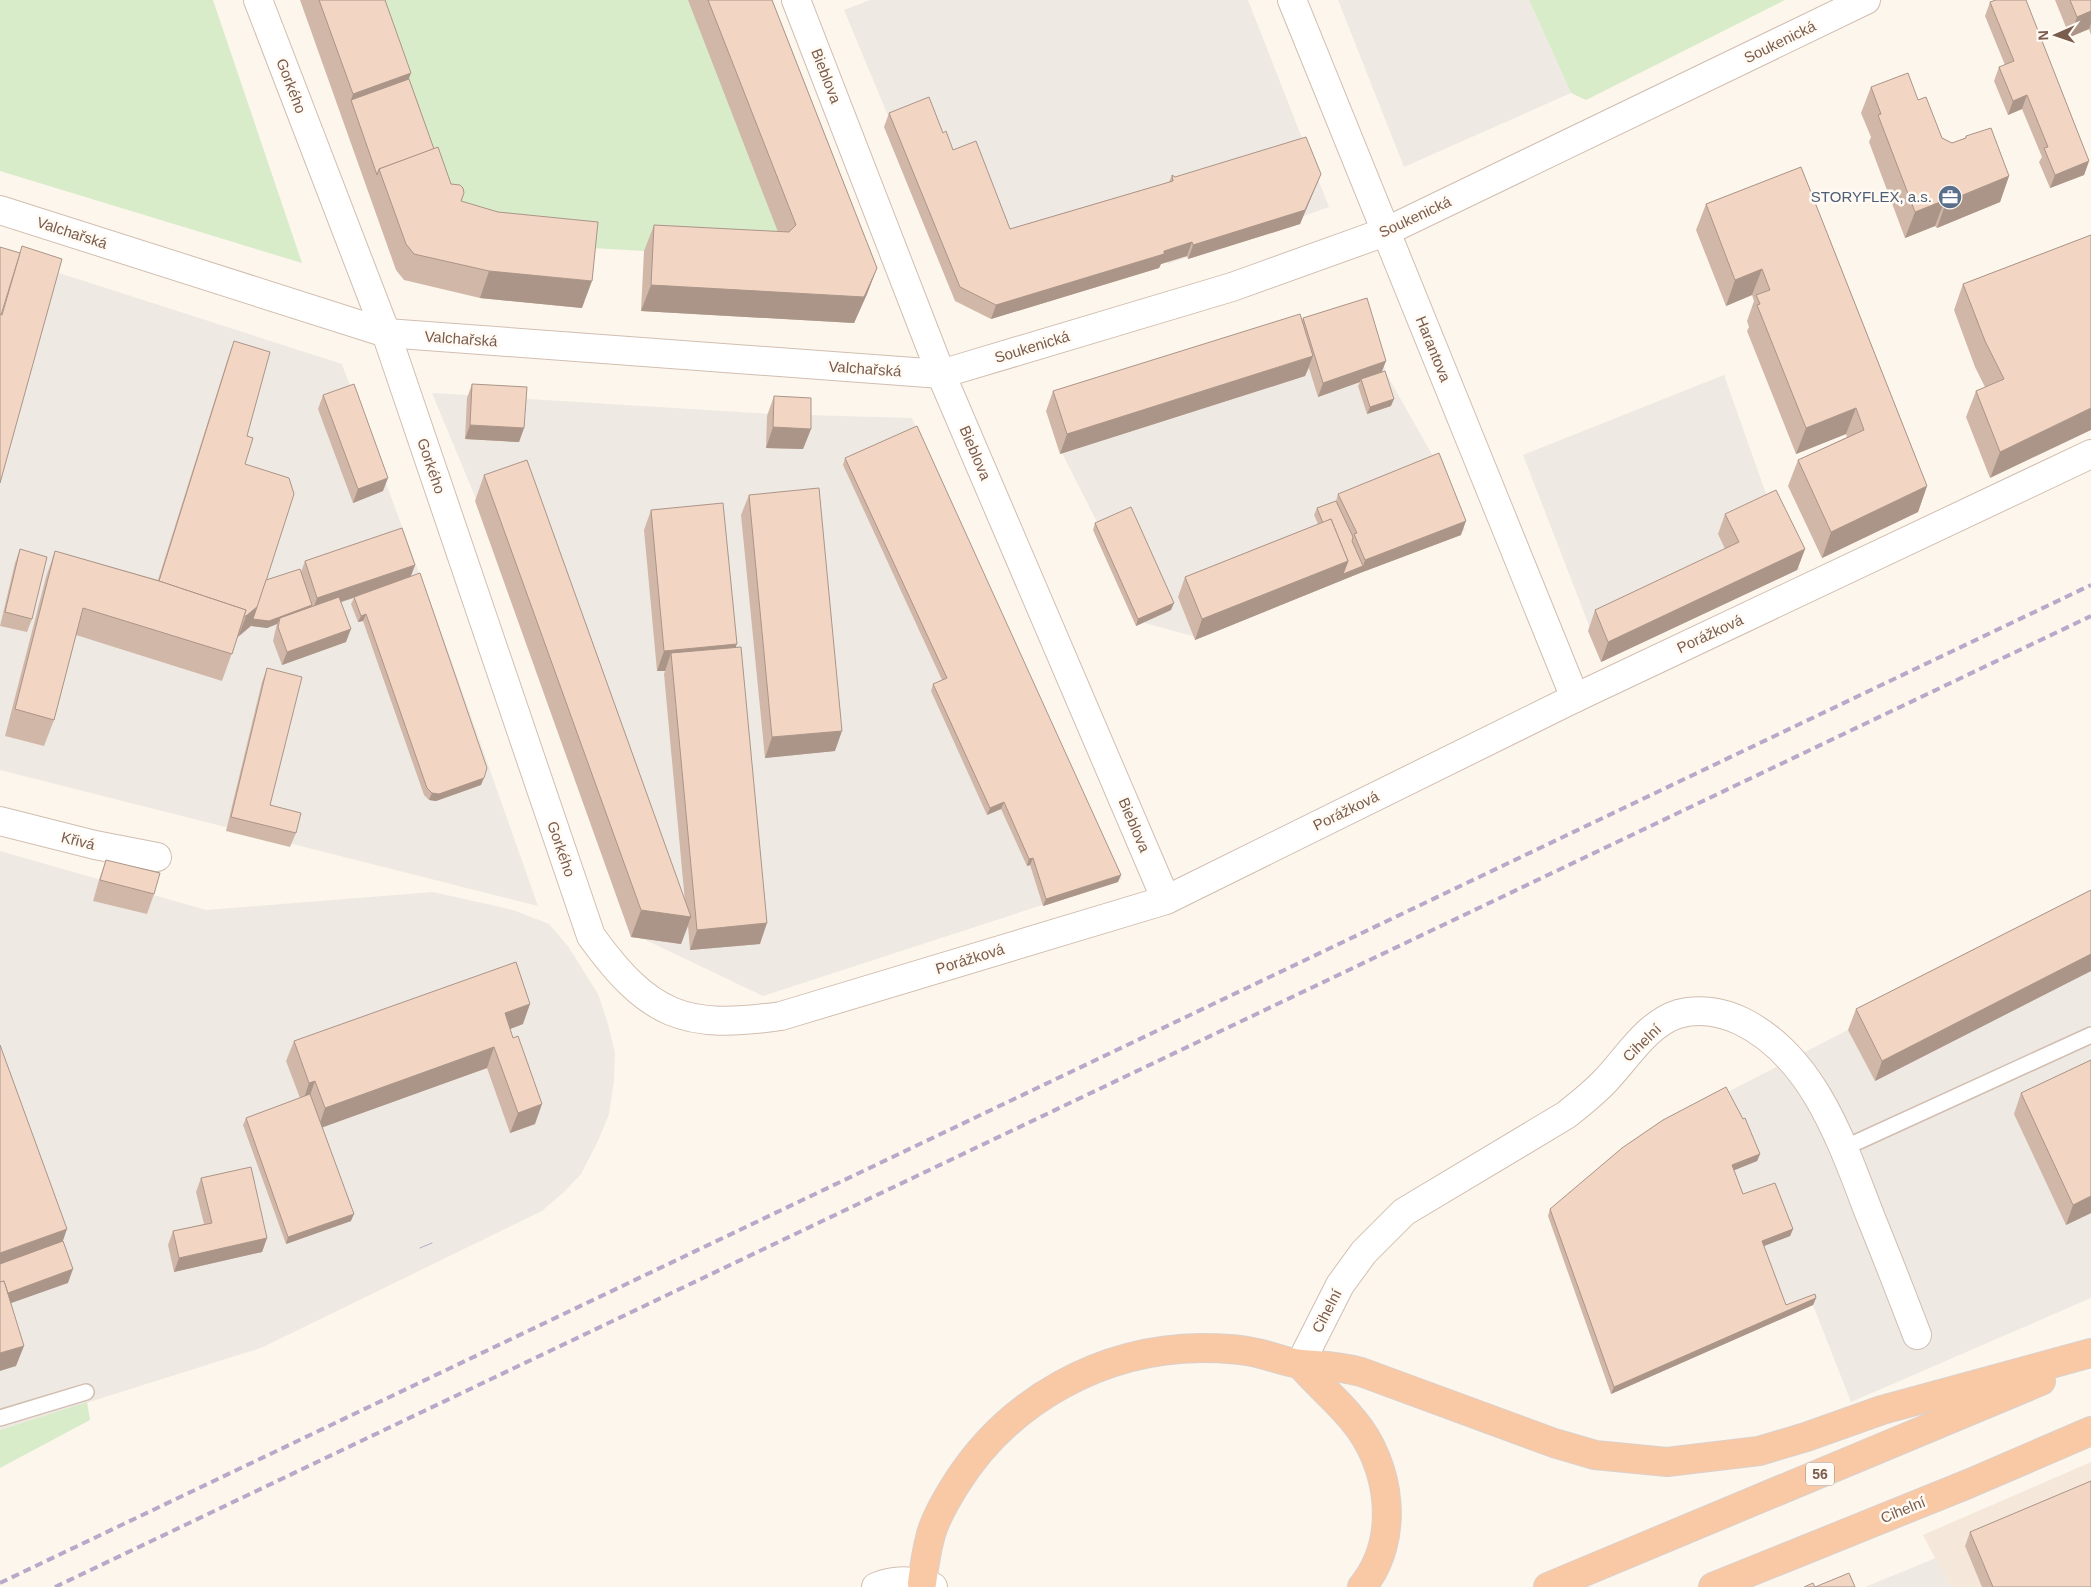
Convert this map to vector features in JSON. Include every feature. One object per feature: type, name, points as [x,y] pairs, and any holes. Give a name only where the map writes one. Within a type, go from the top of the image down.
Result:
[{"type":"highway","points":[[927,1585],[930,1537],[948,1497],[966,1467],[1016,1414],[1045,1392],[1102,1366],[1173,1350],[1200,1348],[1237,1350],[1256,1352],[1300,1364],[1337,1365],[1361,1372],[1554,1443],[1595,1455],[1667,1462],[1759,1450],[1806,1437],[1882,1410],[2091,1353]]},
{"type":"highway","name":"56","points":[[1548,1587],[2091,1360]]},
{"type":"highway","points":[[1300,1364],[1354,1420],[1368,1442],[1381,1472],[1387,1501],[1386,1528],[1378,1562],[1362,1587]]},
{"type":"highway","name":"Cihelní","points":[[1713,1587],[1968,1484],[2091,1431]]},
{"type":"street","name":"Gorkého","points":[[258,0],[386,333],[590,936]]},
{"type":"street","name":"Bieblova","points":[[796,0],[941,374],[1166,900]]},
{"type":"street","name":"Harantova","points":[[1292,0],[1574,698]]},
{"type":"street","name":"Soukenická","points":[[941,374],[1232,287],[1385,232],[1866,0]]},
{"type":"street","name":"Valchařská","points":[[0,210],[386,333],[941,374]]},
{"type":"street","name":"Porážková","points":[[590,936],[615,969],[645,996],[666,1010],[699,1019],[745,1021],[781,1016],[1166,900],[1574,698],[2091,454]]},
{"type":"street","name":"Křivá","points":[[0,821],[95,845],[157,857]]},
{"type":"street","name":"Cihelní","points":[[1300,1364],[1340,1285],[1364,1252],[1404,1212],[1566,1115],[1588,1098],[1646,1036],[1660,1024],[1677,1014],[1698,1011],[1721,1013],[1764,1034],[1790,1059],[1809,1085],[1829,1116],[1844,1148],[1918,1335]]},
{"type":"street","points":[[876,1587],[899,1581],[927,1585]]},
{"type":"lane","points":[[1844,1148],[2091,1036]]},
{"type":"lane","points":[[0,1418],[86,1392]]},
{"type":"shaded area","points":[[870,0],[1248,0],[1329,207],[1168,264],[1146,197],[1011,238],[950,160],[927,108],[891,123],[844,10]]},
{"type":"shaded area","points":[[1338,0],[1529,0],[1571,93],[1404,167]]},
{"type":"shaded area","points":[[0,254],[342,364],[448,651],[538,906],[0,770]]},
{"type":"shaded area","points":[[1366,311],[1387,375],[1438,465],[1465,530],[1200,638],[1141,622],[1099,526],[1062,453]]},
{"type":"shaded area","points":[[1724,375],[1771,508],[1800,569],[1605,660],[1590,628],[1523,455]]},
{"type":"shaded area","points":[[432,393],[772,414],[912,418],[1122,879],[763,996],[633,934],[476,499]]},
{"type":"shaded area","points":[[0,851],[206,910],[433,892],[513,910],[549,924],[568,946],[598,994],[615,1053],[614,1081],[609,1114],[581,1174],[542,1211],[261,1348],[0,1430]]},
{"type":"shaded area","points":[[2091,904],[2091,1298],[1851,1402],[1813,1305],[1611,1394],[1660,1127]]},
{"type":"shaded area","points":[[2091,1462],[2091,1587],[1950,1587],[1923,1535]]},
{"type":"shaded area","points":[[1936,1558],[1950,1587],[1865,1587]]},
{"type":"green space","points":[[0,0],[213,0],[302,263],[0,171]]},
{"type":"green space","points":[[370,0],[693,0],[789,247],[644,251],[592,248],[457,224]]},
{"type":"green space","points":[[1529,0],[1785,0],[1586,100],[1571,93]]},
{"type":"green space","points":[[87,1402],[90,1420],[0,1468],[0,1430]]},
{"type":"building","points":[[319,0],[385,0],[411,73],[353,94]]},
{"type":"building","points":[[708,0],[772,0],[877,268],[864,297],[651,285],[654,225],[789,232],[796,225]]},
{"type":"building","points":[[1996,0],[2026,0],[2089,161],[2055,175],[2044,148],[2048,147],[2027,95],[2013,101],[1999,67],[2014,61],[1990,2]]},
{"type":"building","points":[[2070,0],[2091,0],[2091,11],[2077,17]]},
{"type":"building","points":[[1908,73],[1918,100],[1926,97],[1942,138],[1952,143],[1966,138],[1966,136],[1991,128],[2009,176],[1946,202],[1945,200],[1915,212],[1878,115],[1881,114],[1871,87]]},
{"type":"building","points":[[409,79],[434,149],[379,169],[377,175],[351,100]]},
{"type":"building","points":[[929,97],[943,133],[946,131],[953,150],[976,141],[1010,229],[1173,181],[1172,175],[1175,177],[1306,137],[1321,174],[1305,210],[1193,245],[1192,242],[1164,251],[1164,254],[996,305],[960,287],[889,113]]},
{"type":"building","points":[[438,147],[451,184],[460,185],[463,188],[464,193],[461,201],[498,212],[598,222],[592,281],[489,271],[414,254],[406,244],[379,169]]},
{"type":"building","points":[[1801,167],[1927,486],[1831,532],[1798,460],[1864,430],[1856,408],[1806,428],[1757,305],[1760,304],[1756,295],[1770,290],[1762,269],[1735,280],[1706,204]]},
{"type":"building","points":[[2091,235],[2091,408],[2000,452],[1976,391],[2004,379],[1985,341],[1963,284]]},
{"type":"building","points":[[22,246],[62,259],[0,483],[0,314],[2,315]]},
{"type":"building","points":[[0,247],[20,253],[1,315],[0,314]]},
{"type":"building","points":[[1367,298],[1386,361],[1323,383],[1303,318]]},
{"type":"building","points":[[1300,314],[1313,356],[1067,434],[1053,391]]},
{"type":"building","points":[[234,341],[270,352],[247,436],[253,438],[245,464],[289,478],[294,494],[258,606],[246,616],[244,616],[246,610],[159,581]]},
{"type":"building","points":[[1385,371],[1394,399],[1370,407],[1361,379]]},
{"type":"building","points":[[354,384],[388,478],[358,489],[323,395]]},
{"type":"building","points":[[472,384],[527,387],[524,428],[470,425]]},
{"type":"building","points":[[774,396],[811,398],[811,429],[773,427]]},
{"type":"building","points":[[917,426],[1121,875],[1046,899],[1033,858],[1029,859],[1004,802],[990,808],[933,684],[947,678],[845,458]]},
{"type":"building","points":[[1439,453],[1466,521],[1365,560],[1354,534],[1357,533],[1338,494]]},
{"type":"building","points":[[527,460],[691,917],[641,910],[484,475]]},
{"type":"building","points":[[819,488],[842,731],[772,737],[749,495]]},
{"type":"building","points":[[1776,490],[1805,549],[1608,642],[1595,610],[1739,542],[1725,514]]},
{"type":"building","points":[[1336,501],[1353,537],[1352,541],[1363,566],[1343,574],[1348,561],[1331,519],[1323,523],[1317,508]]},
{"type":"building","points":[[723,503],[737,644],[664,651],[651,510]]},
{"type":"building","points":[[1131,507],[1174,603],[1138,619],[1095,523]]},
{"type":"building","points":[[1331,519],[1348,561],[1202,619],[1185,577]]},
{"type":"building","points":[[402,528],[415,565],[317,598],[305,561]]},
{"type":"building","points":[[20,549],[47,557],[32,619],[5,612]]},
{"type":"building","points":[[55,551],[159,581],[246,610],[232,654],[83,608],[54,720],[15,709]]},
{"type":"building","points":[[300,569],[312,605],[269,621],[253,619],[266,580]]},
{"type":"building","points":[[420,573],[487,768],[484,778],[439,794],[432,793],[427,788],[366,614],[361,616],[354,597]]},
{"type":"building","points":[[339,597],[351,629],[287,652],[278,627],[280,618]]},
{"type":"building","points":[[741,647],[767,923],[697,930],[671,653]]},
{"type":"building","points":[[267,668],[302,677],[270,805],[301,813],[296,833],[231,817]]},
{"type":"building","points":[[106,860],[160,873],[154,894],[100,880]]},
{"type":"building","points":[[2091,890],[2091,954],[1882,1061],[1856,1009]]},
{"type":"building","points":[[516,962],[530,1004],[505,1013],[513,1038],[518,1036],[542,1104],[518,1113],[494,1047],[325,1108],[315,1081],[309,1083],[294,1041]]},
{"type":"building","points":[[0,1045],[67,1229],[0,1253]]},
{"type":"building","points":[[2091,1060],[2091,1196],[2073,1205],[2021,1093]]},
{"type":"building","points":[[1726,1087],[1743,1119],[1745,1118],[1760,1154],[1732,1165],[1743,1194],[1775,1183],[1793,1229],[1762,1241],[1786,1305],[1815,1294],[1816,1298],[1614,1387],[1550,1209],[1622,1148],[1663,1120]]},
{"type":"building","points":[[310,1094],[354,1214],[288,1237],[246,1118]]},
{"type":"building","points":[[251,1167],[267,1238],[179,1258],[173,1231],[212,1223],[201,1178]]},
{"type":"building","points":[[63,1241],[73,1269],[8,1293],[4,1281],[0,1282],[0,1264]]},
{"type":"building","points":[[4,1281],[24,1346],[0,1353],[0,1282]]},
{"type":"building","points":[[2091,1481],[2091,1587],[1993,1587],[1970,1532]]},
{"type":"building","points":[[1849,1573],[1855,1587],[1815,1587]]},
{"type":"building","points":[[1813,1583],[1815,1587],[1804,1587]]},
{"type":"tram line","points":[[420,1248],[432,1243]]},
{"type":"railway","points":[[0,1583],[2091,585]]},
{"type":"railway","points":[[55,1587],[2091,616]]},
{"type":"place","name":"STORYFLEX, a.s.","points":[[1950,197]]}]
